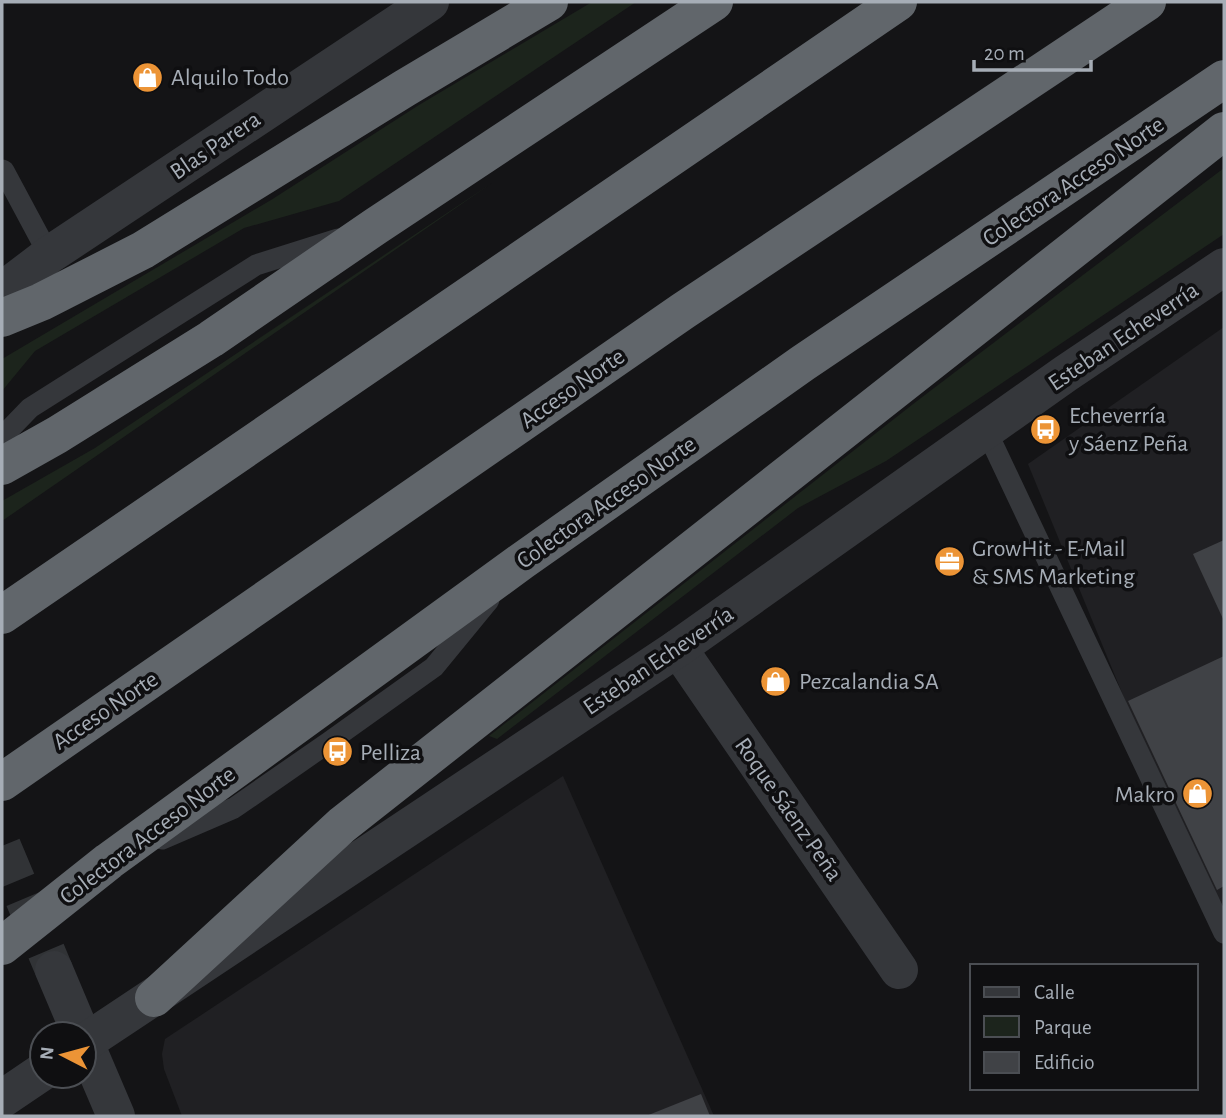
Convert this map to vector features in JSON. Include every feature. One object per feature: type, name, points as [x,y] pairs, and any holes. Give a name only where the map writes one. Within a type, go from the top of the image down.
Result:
[{"type":"highway","points":[[2,318],[41,302],[143,250],[549,2]]},
{"type":"highway","points":[[2,466],[211,339],[714,2]]},
{"type":"highway","points":[[2,615],[898,2]]},
{"type":"highway","name":"Acceso Norte","points":[[2,782],[683,311],[1147,2]]},
{"type":"highway","name":"Colectora Acceso Norte","points":[[2,946],[103,866],[522,561],[803,363],[1224,79]]},
{"type":"highway","points":[[154,998],[342,825],[1224,131]]},
{"type":"street","name":"Blas Parera","points":[[2,291],[49,255],[430,2]]},
{"type":"street","name":"Esteban Echeverría","points":[[98,1033],[678,648],[1065,374],[1224,267]]},
{"type":"street","name":"Roque Sáenz Peña","points":[[678,648],[899,970]]},
{"type":"street","points":[[54,970],[75,1020]]},
{"type":"street","points":[[98,1074],[116,1116]]},
{"type":"street","points":[[2,1099],[28,1081]]},
{"type":"lane","points":[[2,170],[49,255]]},
{"type":"lane","points":[[2,437],[30,408],[256,265],[376,226]]},
{"type":"lane","points":[[986,430],[1224,933]]},
{"type":"shaded area","points":[[1224,327],[1224,941],[1028,464]]},
{"type":"shaded area","points":[[563,776],[714,1116],[182,1116],[164,1069],[162,1054],[165,1039]]},
{"type":"green space","points":[[592,2],[636,2],[339,201],[244,228],[35,351],[2,391],[2,359],[271,200],[419,105]]},
{"type":"green space","points":[[1224,168],[1224,234],[886,461],[798,508],[497,739],[489,736],[917,401]]},
{"type":"green space","points":[[492,183],[2,521],[2,501],[95,448]]},
{"type":"building","points":[[1224,540],[1224,621],[1193,554]]},
{"type":"building","name":"Makro","points":[[1224,656],[1224,886],[1217,890],[1128,701]]},
{"type":"building","points":[[701,1094],[710,1116],[646,1116]]},
{"type":"tunnel","points":[[2,846],[54,970]]},
{"type":"place","name":"Alquilo Todo","points":[[148,77]]},
{"type":"place","name":"Echeverría y Sáenz Peña","points":[[1046,429]]},
{"type":"place","name":"GrowHit - E-Mail & SMS Marketing","points":[[949,562]]},
{"type":"place","name":"Pezcalandia SA","points":[[776,681]]},
{"type":"place","name":"Pelliza","points":[[337,752]]},
{"type":"place","name":"Makro","points":[[1198,794]]}]
